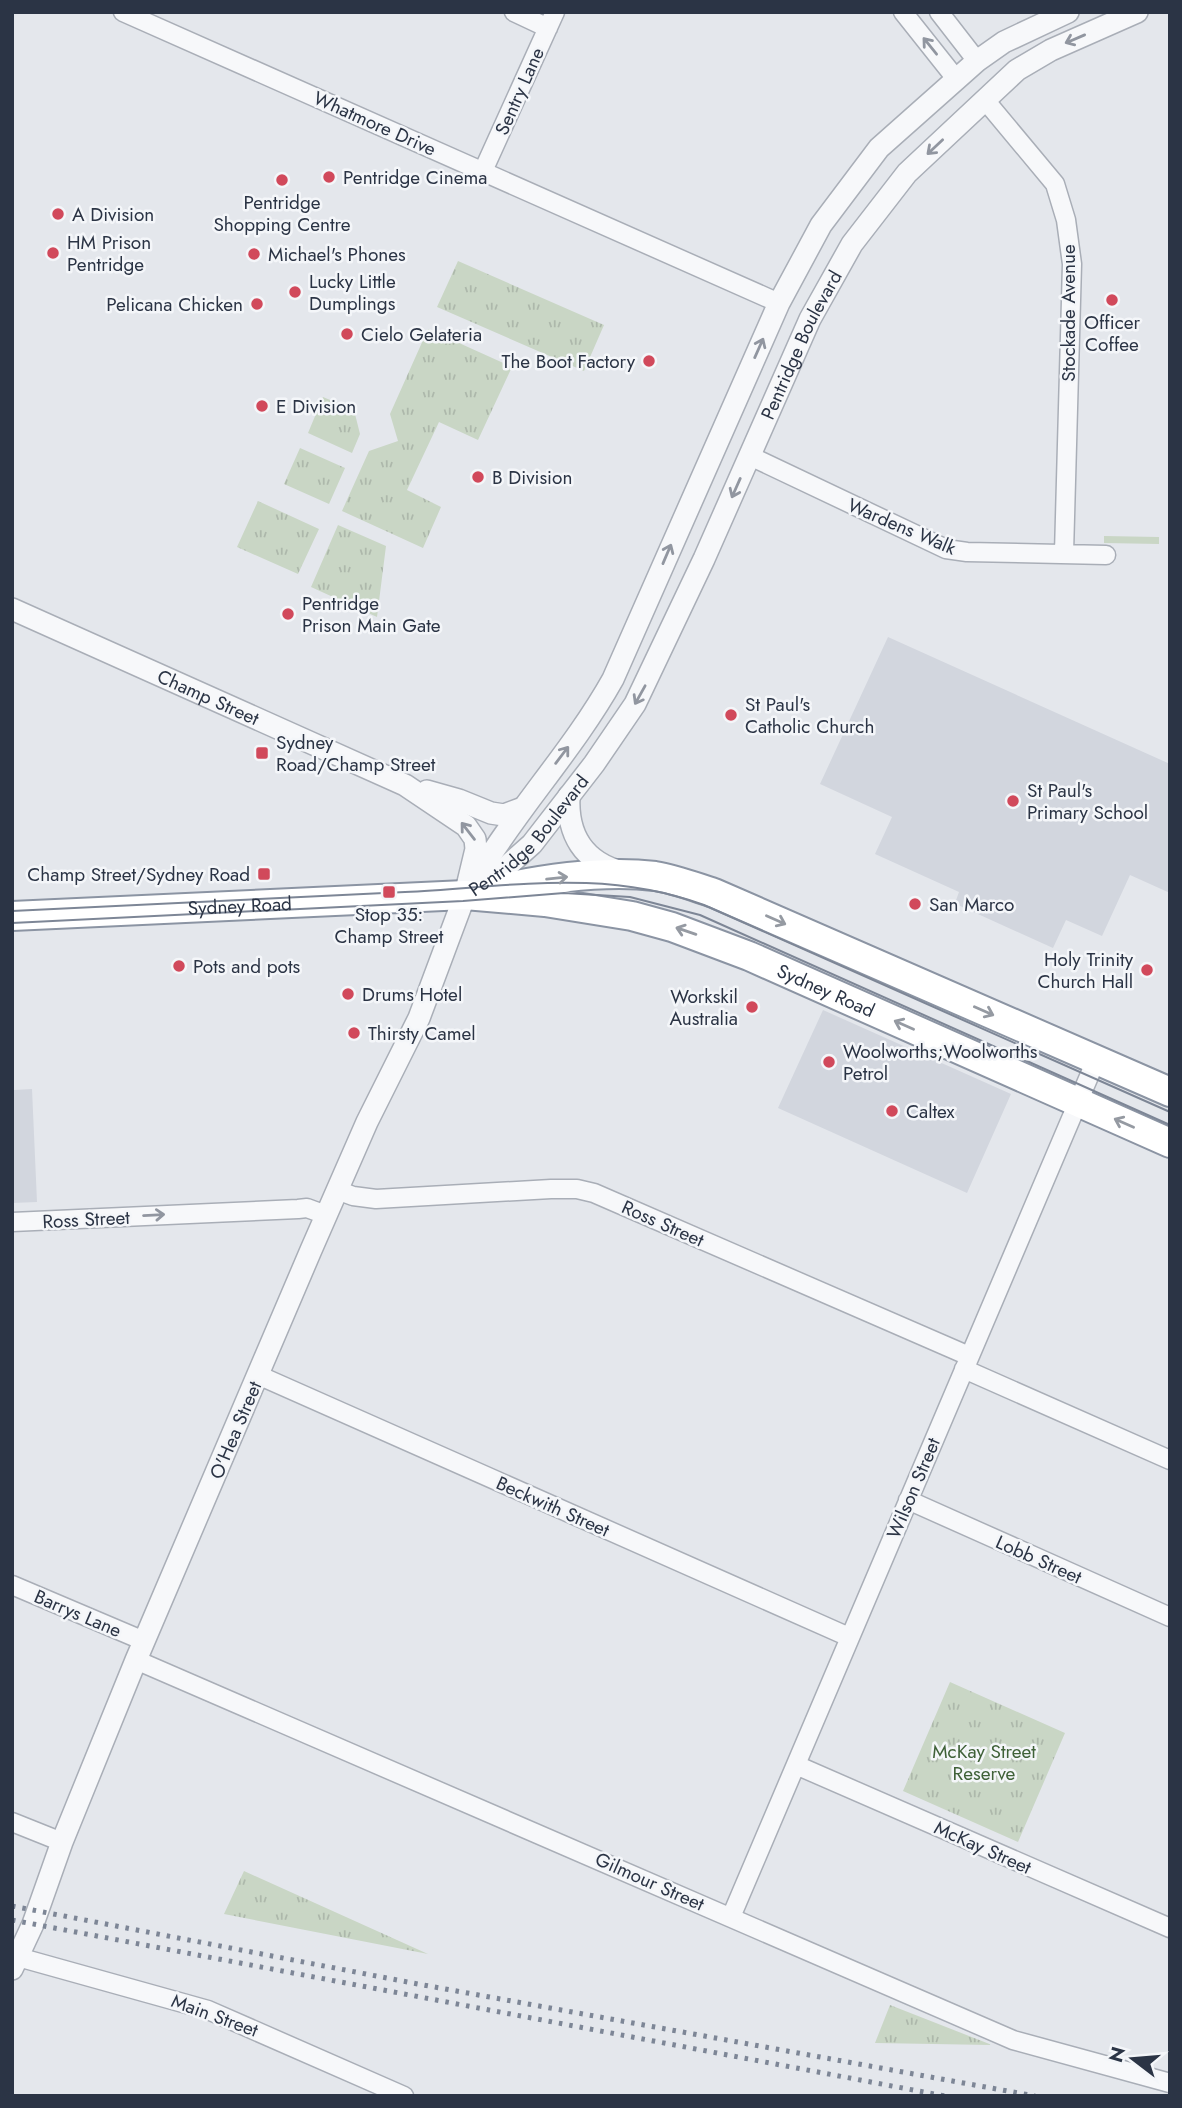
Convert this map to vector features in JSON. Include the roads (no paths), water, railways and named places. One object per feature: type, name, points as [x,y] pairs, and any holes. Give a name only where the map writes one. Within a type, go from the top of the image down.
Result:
[{"type":"highway","name":"Sydney Road","points":[[12,916],[466,895],[584,875],[632,874],[658,877],[714,893],[1170,1092]]},
{"type":"highway","name":"Sydney Road","points":[[466,895],[578,907],[632,916],[673,927],[750,956],[1170,1143]]},
{"type":"street","name":"Whatmore Drive","points":[[123,12],[779,303]]},
{"type":"street","points":[[514,12],[551,20]]},
{"type":"street","name":"Stockade Avenue","points":[[903,12],[957,80],[985,100],[1055,184],[1066,220],[1072,264],[1064,553]]},
{"type":"street","name":"Stockade Avenue","points":[[939,12],[977,61],[985,100]]},
{"type":"street","name":"Pentridge Boulevard","points":[[466,895],[520,809],[591,716],[613,679],[779,303],[821,225],[879,148],[977,61],[1004,42],[1068,12]]},
{"type":"street","name":"Pentridge Boulevard","points":[[466,895],[519,857],[594,764],[645,686],[810,319],[852,244],[907,173],[1017,70],[1051,50],[1137,12]]},
{"type":"street","name":"Sentry Lane","points":[[484,171],[551,20]]},
{"type":"street","points":[[779,303],[810,319]]},
{"type":"street","name":"Wardens Walk","points":[[750,456],[946,549],[967,552],[1106,555]]},
{"type":"street","name":"Champ Street","points":[[12,609],[405,785],[497,814],[510,814],[520,809]]},
{"type":"street","name":"Champ Street","points":[[405,785],[456,818],[475,839],[474,863],[466,895]]},
{"type":"street","points":[[569,796],[569,820],[576,840],[610,869],[632,874]]},
{"type":"street","name":"O'Hea Street","points":[[15,1963],[33,1924],[62,1842],[140,1651],[337,1190],[367,1122],[419,1018],[466,895]]},
{"type":"street","name":"Wilson Street","points":[[731,1917],[1096,1060]]},
{"type":"street","name":"Ross Street","points":[[337,1190],[353,1196],[376,1199],[551,1189],[586,1191],[966,1363],[1170,1460]]},
{"type":"street","name":"Ross Street","points":[[12,1223],[307,1208],[326,1215]]},
{"type":"street","name":"Beckwith Street","points":[[258,1375],[849,1637]]},
{"type":"street","name":"Lobb Street","points":[[908,1500],[1170,1617]]},
{"type":"street","name":"Barrys Lane","points":[[12,1585],[140,1651]]},
{"type":"street","name":"Gilmour Street","points":[[140,1651],[731,1917],[1013,2040],[1170,2083]]},
{"type":"street","name":"McKay Street","points":[[796,1765],[1170,1928]]},
{"type":"street","points":[[12,1822],[62,1842]]},
{"type":"street","name":"Main Street","points":[[15,1963],[208,2010],[404,2096]]},
{"type":"tram line","points":[[12,911],[519,884],[592,883],[629,887],[704,905],[1170,1112]]},
{"type":"tram line","points":[[12,923],[463,901],[564,893],[630,897],[700,915],[1170,1125]]},
{"type":"railway","points":[[12,1906],[418,1984],[1035,2096]]},
{"type":"railway","points":[[12,1920],[945,2096]]},
{"type":"place","name":"Pentridge Cinema","points":[[329,177]]},
{"type":"place","name":"Pentridge Shopping Centre","points":[[282,180]]},
{"type":"place","name":"A Division","points":[[58,214]]},
{"type":"place","name":"HM Prison Pentridge","points":[[53,253]]},
{"type":"place","name":"Michael's Phones","points":[[254,254]]},
{"type":"place","name":"Lucky Little Dumplings","points":[[295,292]]},
{"type":"place","name":"Officer Coffee","points":[[1112,300]]},
{"type":"place","name":"Pelicana Chicken","points":[[257,304]]},
{"type":"place","name":"Cielo Gelateria","points":[[347,334]]},
{"type":"place","name":"The Boot Factory","points":[[649,361]]},
{"type":"place","name":"E Division","points":[[262,406]]},
{"type":"place","name":"B Division","points":[[478,477]]},
{"type":"place","name":"Pentridge Prison Main Gate","points":[[288,614]]},
{"type":"place","name":"St Paul's Catholic Church","points":[[731,715]]},
{"type":"place","name":"Sydney Road/Champ Street","points":[[262,753]]},
{"type":"place","name":"St Paul's Primary School","points":[[1013,801]]},
{"type":"place","name":"Champ Street/Sydney Road","points":[[264,874]]},
{"type":"place","name":"Stop 35: Champ Street","points":[[389,892]]},
{"type":"place","name":"San Marco","points":[[915,904]]},
{"type":"place","name":"Pots and pots","points":[[179,966]]},
{"type":"place","name":"Holy Trinity Church Hall","points":[[1147,970]]},
{"type":"place","name":"Drums Hotel","points":[[348,994]]},
{"type":"place","name":"Workskil Australia","points":[[752,1007]]},
{"type":"place","name":"Thirsty Camel","points":[[354,1033]]},
{"type":"place","name":"Woolworths;Woolworths Petrol","points":[[829,1062]]},
{"type":"place","name":"Caltex","points":[[892,1111]]},
{"type":"park label","name":"McKay Street Reserve","points":[[984,1762]]}]
